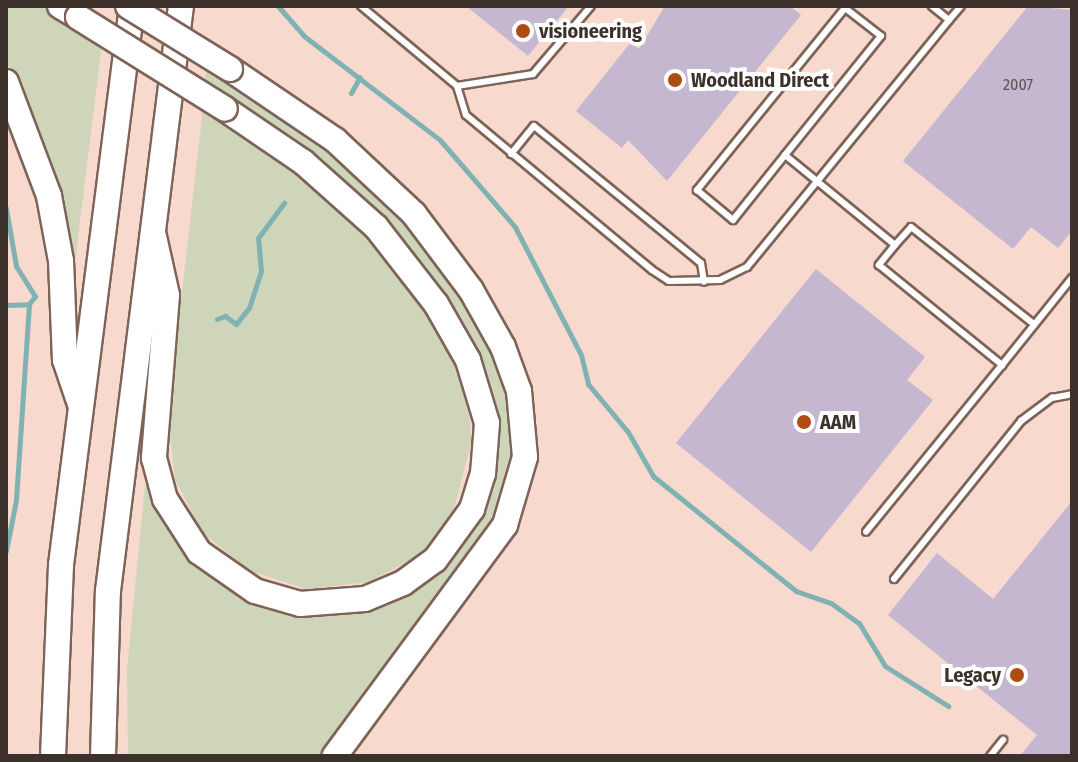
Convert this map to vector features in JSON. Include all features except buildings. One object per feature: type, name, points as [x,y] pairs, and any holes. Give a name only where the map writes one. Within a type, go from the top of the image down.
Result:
[{"type":"highway","points":[[53,756],[58,603],[130,6],[335,140],[414,214],[488,319],[521,402],[525,457],[505,525],[335,756]]},
{"type":"highway","points":[[103,756],[108,591],[181,6]]},
{"type":"highway","points":[[69,12],[225,109],[303,162],[376,227],[436,304],[468,360],[487,423],[483,474],[472,509],[435,560],[403,583],[365,599],[311,604],[255,591],[199,552],[165,499],[154,458],[167,295],[153,232]]},
{"type":"highway","points":[[6,82],[49,196],[61,261],[65,360],[81,410]]},
{"type":"lane","points":[[361,6],[457,86],[466,115],[652,270],[669,281],[704,282],[747,267],[961,6]]},
{"type":"lane","points":[[457,86],[533,74],[591,6]]},
{"type":"lane","points":[[932,6],[949,20]]},
{"type":"lane","points":[[845,8],[881,36],[785,155],[733,220],[697,190],[845,8]]},
{"type":"lane","points":[[511,154],[534,126],[701,263],[704,282]]},
{"type":"lane","points":[[785,155],[895,245]]},
{"type":"lane","points":[[1002,365],[879,265],[911,227],[1034,324]]},
{"type":"lane","points":[[866,532],[1072,278]]},
{"type":"lane","points":[[894,579],[1021,421],[1052,398],[1072,394]]},
{"type":"lane","points":[[990,756],[1003,740]]},
{"type":"green space","points":[[6,6],[41,6],[102,44],[75,262],[70,260],[41,133],[6,60]]},
{"type":"green space","points":[[207,65],[312,135],[396,206],[463,292],[507,382],[517,449],[493,530],[324,756],[128,756],[127,669],[145,485],[151,486],[176,540],[226,586],[247,598],[309,615],[355,612],[418,587],[465,543],[493,485],[499,445],[495,400],[466,331],[409,247],[319,158],[204,84]]},
{"type":"green space","points":[[203,108],[307,179],[360,226],[427,312],[464,378],[472,440],[452,516],[422,554],[368,582],[307,589],[248,570],[202,532],[175,479],[168,416]]},
{"type":"waterway","points":[[278,6],[304,36],[440,140],[515,227],[581,355],[588,384],[628,432],[653,476],[796,591],[831,603],[859,623],[885,666],[948,706]]},
{"type":"waterway","points":[[351,93],[360,77]]},
{"type":"waterway","points":[[217,319],[225,316],[236,324],[249,308],[261,271],[258,238],[284,203]]},
{"type":"waterway","points":[[6,208],[16,266],[35,296],[29,304],[16,500],[6,551]]},
{"type":"waterway","points":[[6,305],[29,304]]},
{"type":"place","name":"visioneering","points":[[523,31]]},
{"type":"place","name":"Woodland Direct","points":[[675,80]]},
{"type":"place","name":"AAM","points":[[804,422]]},
{"type":"place","name":"Legacy","points":[[1017,675]]}]
